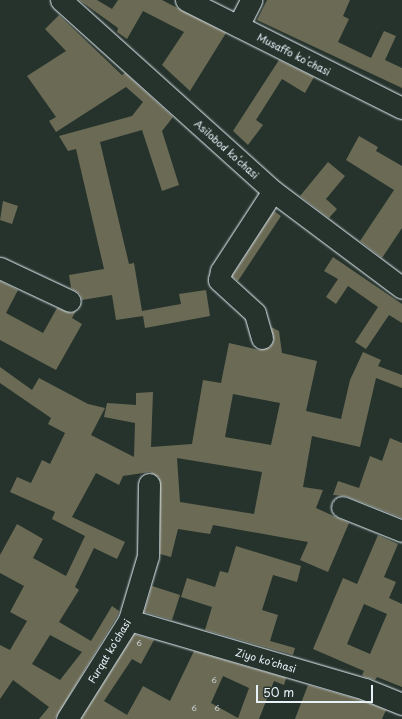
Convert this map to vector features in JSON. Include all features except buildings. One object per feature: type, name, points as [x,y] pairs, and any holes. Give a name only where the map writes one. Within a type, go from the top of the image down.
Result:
[{"type":"street","name":"Asilobod koʻchasi","points":[[61,0],[273,191],[402,288]]},
{"type":"street","name":"Musaffo koʻchasi","points":[[186,0],[402,108]]},
{"type":"street","points":[[238,26],[251,0]]},
{"type":"street","points":[[262,338],[255,313],[217,286],[221,271],[273,191]]},
{"type":"street","points":[[0,268],[70,301]]},
{"type":"street","name":"Furqat koʻchasi","points":[[67,719],[129,620],[148,556],[149,484]]},
{"type":"street","points":[[342,507],[402,531]]},
{"type":"street","name":"Ziyo koʻchasi","points":[[129,620],[365,689],[402,704]]}]
